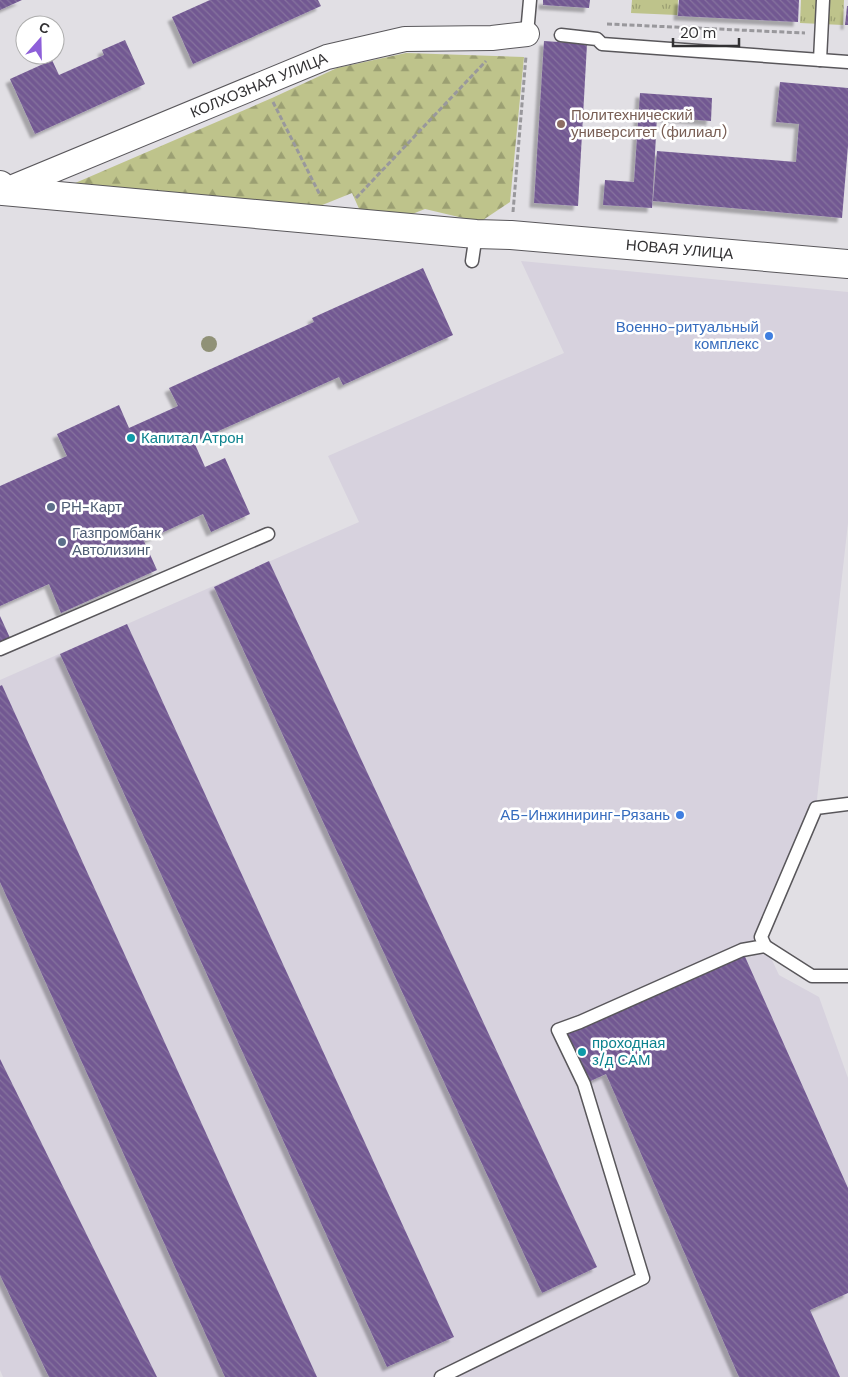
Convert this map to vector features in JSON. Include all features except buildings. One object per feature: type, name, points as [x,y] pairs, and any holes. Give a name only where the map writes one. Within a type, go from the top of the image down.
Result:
[{"type":"street","name":"КОЛХОЗНАЯ УЛИЦА","points":[[1,189],[327,57],[405,39],[492,38],[528,34]]},
{"type":"street","name":"КОЛХОЗНАЯ УЛИЦА","points":[[1,189],[476,234],[511,235]]},
{"type":"street","name":"НОВАЯ УЛИЦА","points":[[511,235],[848,264]]},
{"type":"lane","points":[[528,34],[530,0]]},
{"type":"lane","points":[[820,60],[824,0]]},
{"type":"lane","points":[[561,35],[597,38],[602,44],[848,62]]},
{"type":"lane","points":[[472,261],[476,234]]},
{"type":"lane","points":[[0,649],[268,534]]},
{"type":"lane","points":[[848,804],[816,808],[761,937],[765,946],[812,976],[848,976]]},
{"type":"lane","points":[[442,1377],[643,1278],[584,1084],[558,1030],[742,950],[765,946]]},
{"type":"path","points":[[607,24],[821,34]]},
{"type":"path","points":[[511,235],[528,34]]},
{"type":"path","points":[[355,198],[491,56],[492,38]]},
{"type":"path","points":[[265,82],[320,195]]},
{"type":"shaded area","points":[[521,261],[848,292],[848,523],[816,808],[761,937],[779,975],[819,997],[848,1078],[848,1377],[3,1377],[0,1370],[0,680],[359,522],[328,456],[564,353]]},
{"type":"green space","points":[[632,0],[678,0],[677,15],[631,13]]},
{"type":"green space","points":[[801,0],[844,0],[843,25],[800,23]]},
{"type":"green space","points":[[406,53],[524,57],[510,202],[480,222],[425,209],[369,231],[352,193],[300,214],[59,190],[337,68]]},
{"type":"place","name":"Политехнический университет (филиал)","points":[[561,124]]},
{"type":"place","name":"Военно-ритуальный комплекс","points":[[769,336]]},
{"type":"place","name":"Капитал Атрон","points":[[131,438]]},
{"type":"place","name":"РН-Карт","points":[[51,507]]},
{"type":"place","name":"Газпромбанк Автолизинг","points":[[62,542]]},
{"type":"place","name":"АБ-Инжиниринг-Рязань","points":[[680,815]]},
{"type":"place","name":"проходная з/д САМ","points":[[582,1052]]}]
